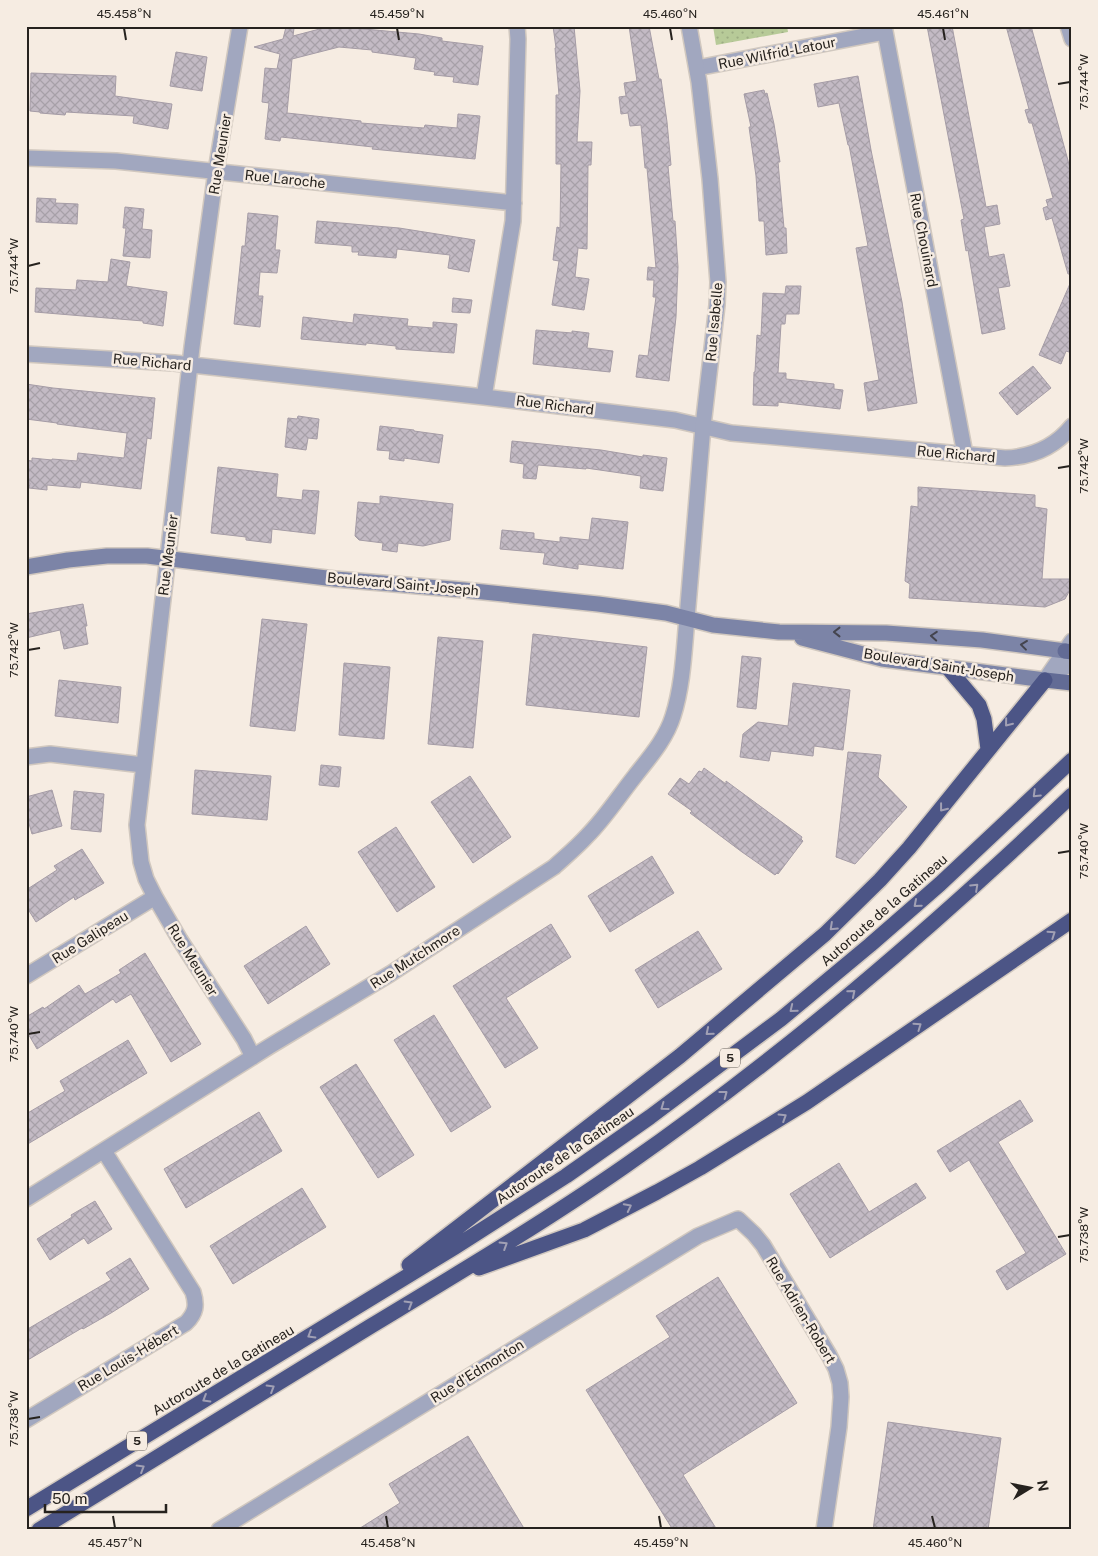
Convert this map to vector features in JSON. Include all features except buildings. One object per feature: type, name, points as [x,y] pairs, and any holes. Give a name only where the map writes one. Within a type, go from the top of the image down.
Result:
[{"type":"highway","points":[[948,668],[979,705],[984,719],[988,749]]},
{"type":"highway","points":[[352,1310],[666,1067],[804,953],[843,918],[896,864],[934,820],[988,749],[1045,680]]},
{"type":"highway","name":"Autoroute de la Gatineau","points":[[26,1509],[462,1242],[566,1176],[636,1127],[717,1068],[808,996],[900,919],[1072,760]]},
{"type":"highway","name":"5","points":[[39,1530],[508,1243],[624,1167],[766,1062],[916,940],[1072,795]]},
{"type":"highway","points":[[448,1280],[584,1230],[679,1180],[795,1110],[1072,920]]},
{"type":"main road","name":"Boulevard Saint-Joseph","points":[[26,567],[107,556],[147,556],[335,579],[598,604],[666,613],[713,625],[779,632],[886,632],[982,640],[1070,652]]},
{"type":"main road","name":"Boulevard Saint-Joseph","points":[[779,632],[882,659],[1072,683]]},
{"type":"street","name":"Rue Meunier","points":[[240,26],[216,171],[190,365],[137,825],[138,842],[146,879],[180,940],[253,1057]]},
{"type":"street","points":[[484,397],[511,237],[514,203],[517,26]]},
{"type":"street","name":"Rue Isabelle","points":[[687,618],[703,426],[718,282],[714,221],[697,68],[689,26]]},
{"type":"street","points":[[1068,26],[1072,39]]},
{"type":"street","name":"Rue Wilfrid-Latour","points":[[697,68],[885,29]]},
{"type":"street","name":"Rue Chouinard","points":[[885,29],[964,454]]},
{"type":"street","name":"Rue Laroche","points":[[26,158],[116,161],[514,203]]},
{"type":"street","name":"Rue Richard","points":[[26,354],[190,365],[675,420],[731,433],[1005,458],[1020,458],[1045,449],[1072,426]]},
{"type":"street","name":"Rue Mutchmore","points":[[26,1199],[390,974],[554,867],[587,836],[657,748],[670,724],[679,687],[687,618]]},
{"type":"street","points":[[1045,680],[1070,652]]},
{"type":"street","points":[[26,757],[50,754],[143,764]]},
{"type":"street","name":"Rue Galipeau","points":[[26,976],[155,897]]},
{"type":"street","name":"Rue Louis-Hébert","points":[[26,1420],[186,1323],[196,1309],[193,1292],[104,1151]]},
{"type":"street","name":"Rue d'Edmonton","points":[[219,1530],[698,1236],[738,1219]]},
{"type":"street","name":"Rue Adrien-Robert","points":[[738,1219],[763,1245],[829,1355],[840,1383],[841,1411],[824,1530]]},
{"type":"green space","points":[[713,26],[787,26],[788,32],[716,45]]}]
